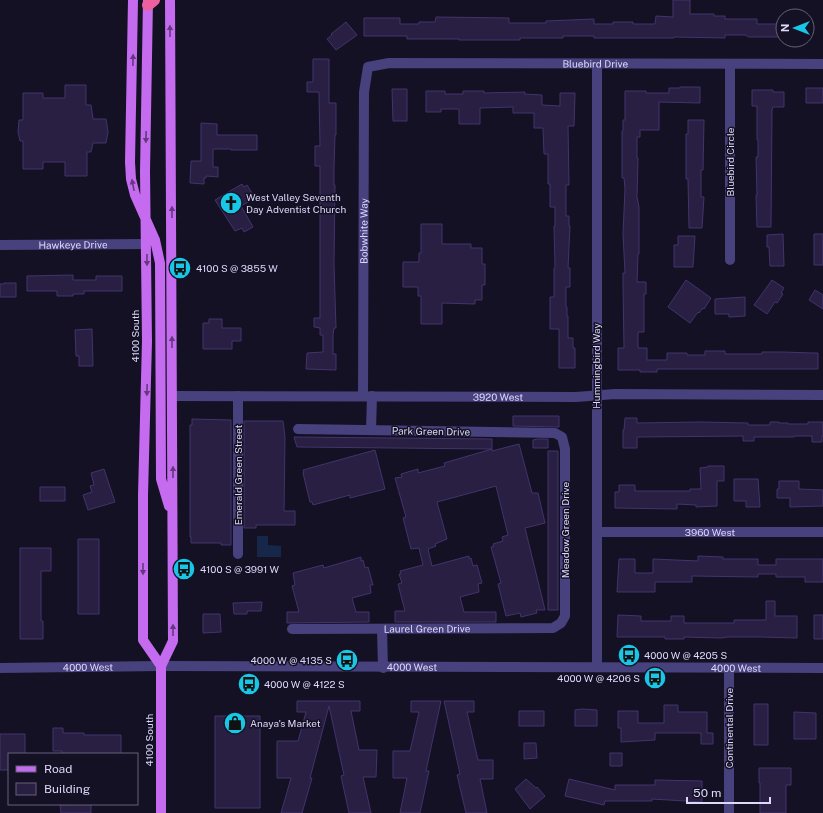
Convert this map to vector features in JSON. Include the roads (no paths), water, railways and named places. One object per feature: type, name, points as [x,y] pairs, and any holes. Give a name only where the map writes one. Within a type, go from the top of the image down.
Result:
[{"type":"main road","points":[[133,0],[131,179],[135,196],[155,240],[160,263],[161,480],[172,516]]},
{"type":"main road","name":"4100 South","points":[[161,813],[161,666],[173,641],[170,0]]},
{"type":"main road","name":"4100 South","points":[[150,2],[145,172],[147,244],[147,368],[143,495],[143,640],[161,666]]},
{"type":"street","name":"Bluebird Drive","points":[[368,67],[389,63],[823,64]]},
{"type":"street","name":"Hummingbird Way","points":[[596,667],[597,64]]},
{"type":"street","name":"Bluebird Circle","points":[[730,64],[730,260]]},
{"type":"street","name":"Bobwhite Way","points":[[368,67],[364,92],[368,396],[371,430]]},
{"type":"street","name":"Hawkeye Drive","points":[[0,244],[147,244]]},
{"type":"street","name":"3920 West","points":[[172,396],[576,397],[615,394],[823,395]]},
{"type":"street","name":"Emerald Green Street","points":[[238,396],[238,554]]},
{"type":"street","name":"Park Green Drive","points":[[298,429],[555,433],[562,437]]},
{"type":"street","name":"Meadow Green Drive","points":[[561,623],[565,616],[565,448],[562,437]]},
{"type":"street","name":"3960 West","points":[[597,532],[823,532]]},
{"type":"street","name":"Laurel Green Drive","points":[[292,629],[554,628],[561,623]]},
{"type":"street","points":[[382,629],[383,668]]},
{"type":"street","name":"4000 West","points":[[0,668],[161,666],[383,668],[823,668]]},
{"type":"street","name":"Continental Drive","points":[[729,668],[729,813]]},
{"type":"water","points":[[257,536],[268,536],[268,545],[281,546],[281,557],[257,557]]},
{"type":"place","name":"West Valley Seventh Day Adventist Church","points":[[231,203]]},
{"type":"place","name":"4100 S @ 3855 W","points":[[180,268]]},
{"type":"place","name":"4100 S @ 3991 W","points":[[184,569]]},
{"type":"place","name":"4000 W @ 4205 S","points":[[629,655]]},
{"type":"place","name":"4000 W @ 4135 S","points":[[347,660]]},
{"type":"place","name":"4000 W @ 4206 S","points":[[655,678]]},
{"type":"place","name":"4000 W @ 4122 S","points":[[249,684]]},
{"type":"place","name":"Anaya's Market","points":[[235,723]]}]
